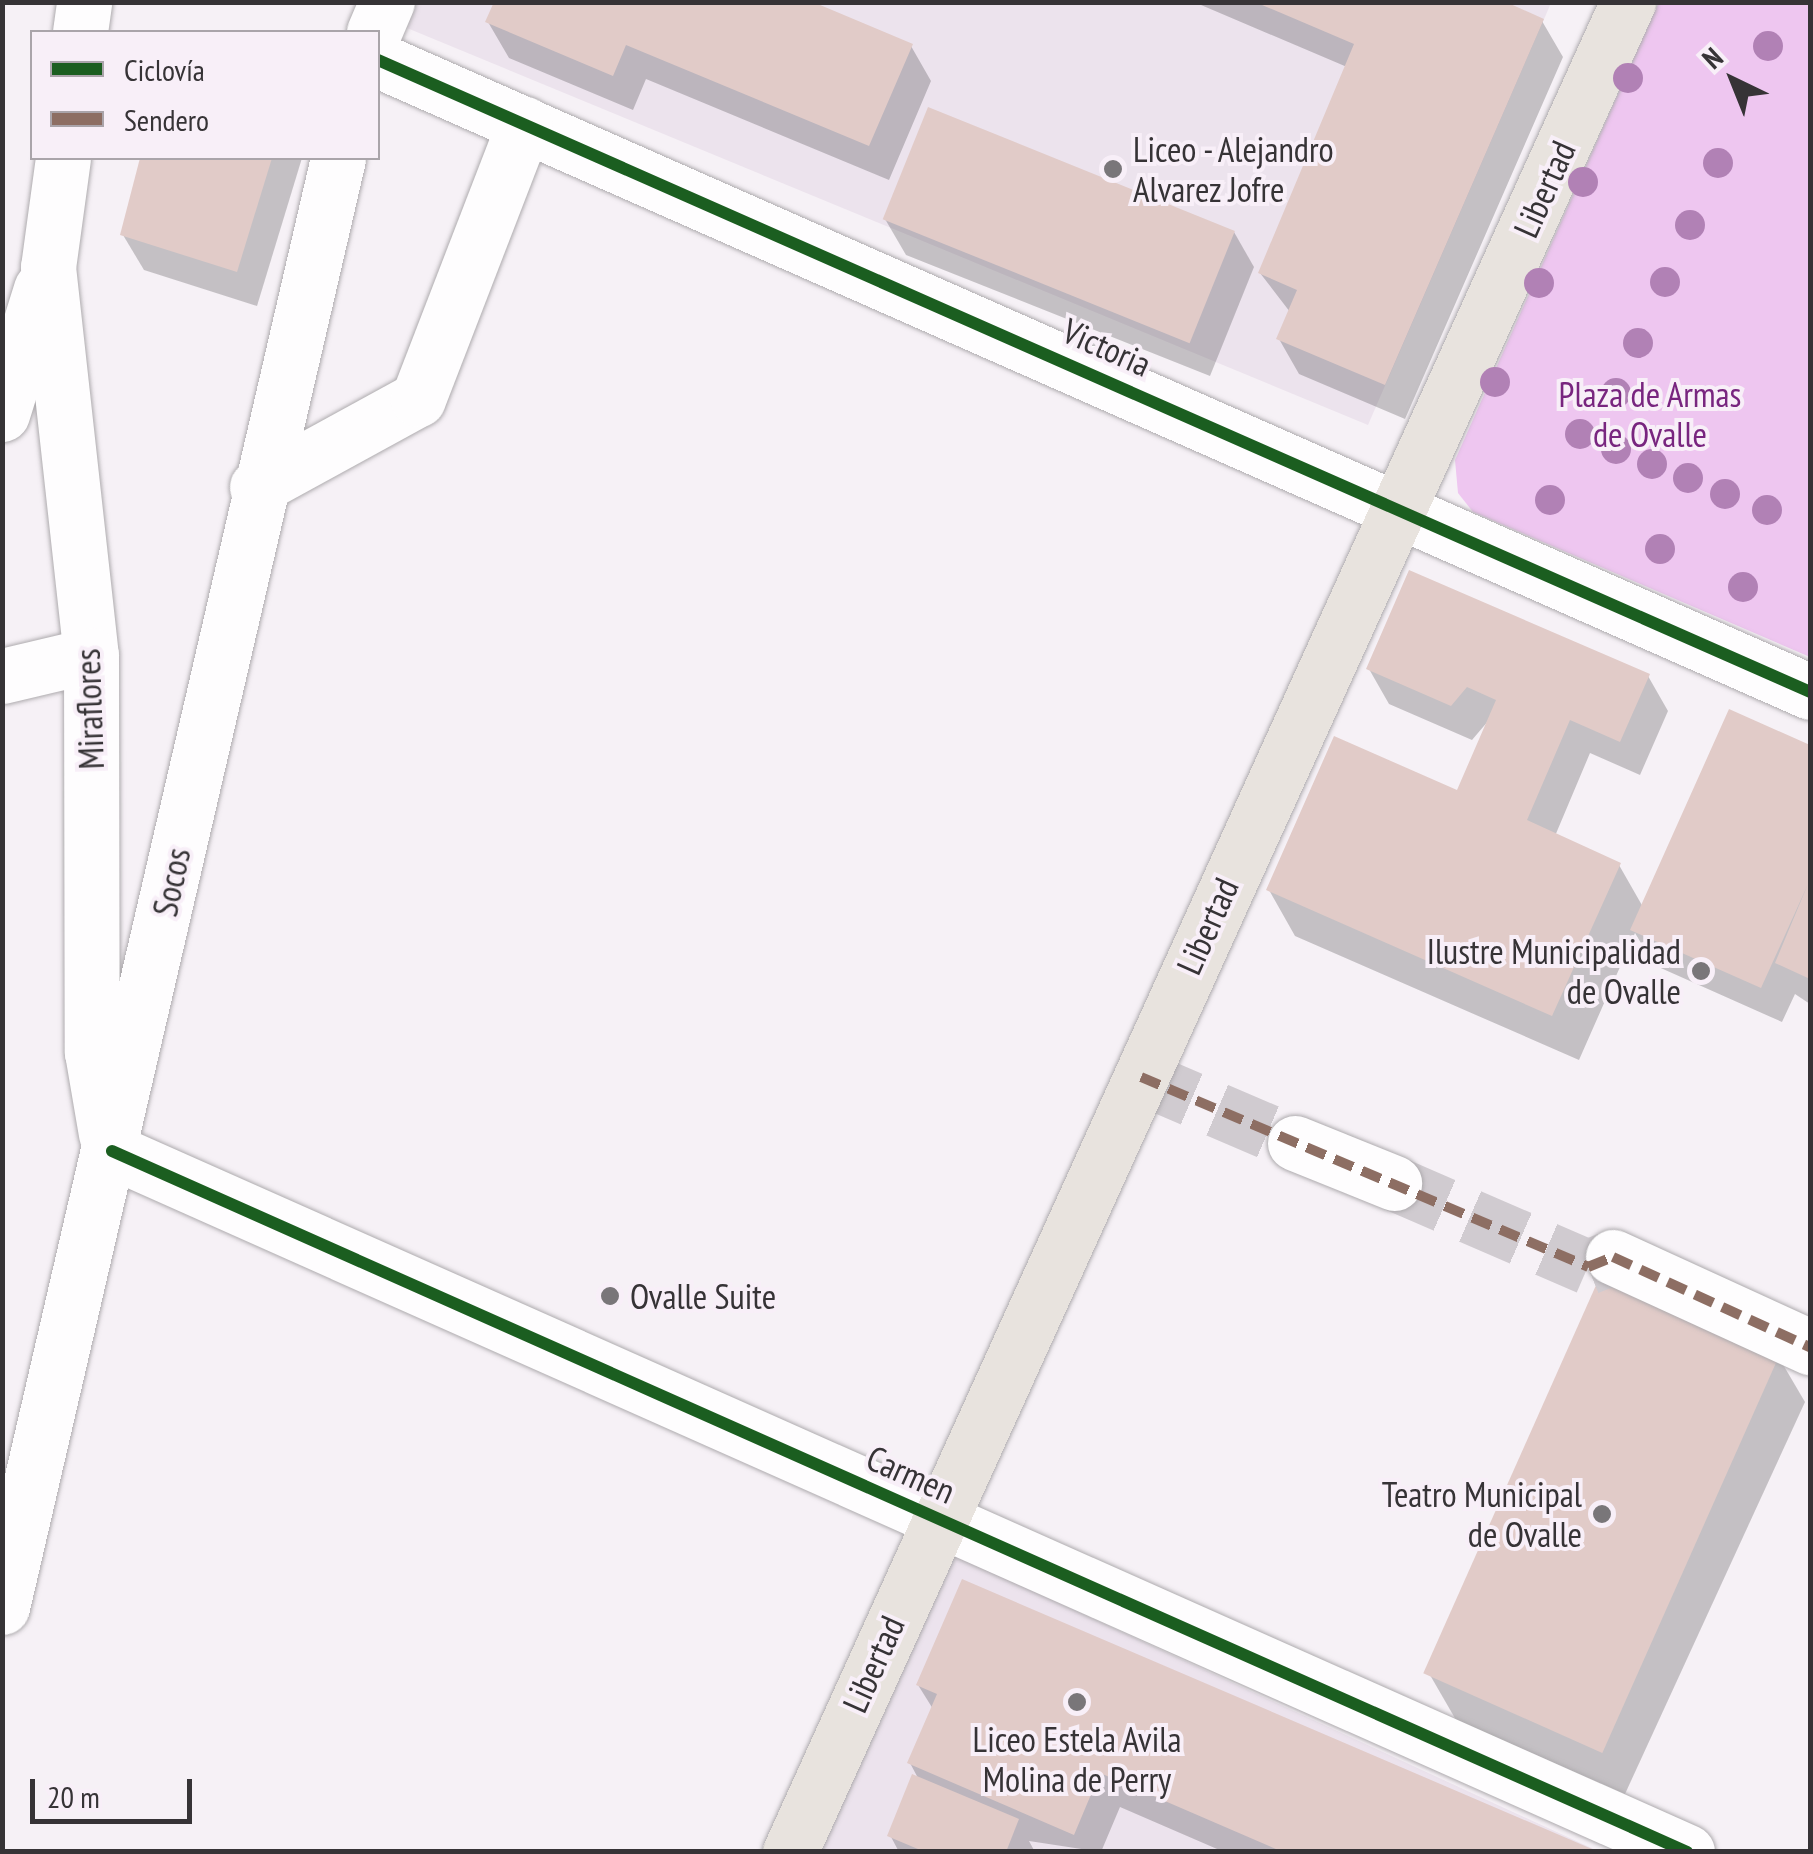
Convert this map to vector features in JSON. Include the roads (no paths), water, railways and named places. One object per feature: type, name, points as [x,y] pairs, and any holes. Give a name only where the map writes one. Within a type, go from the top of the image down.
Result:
[{"type":"main road","name":"Libertad","points":[[790,1852],[1628,2]]},
{"type":"street","points":[[80,30],[84,2]]},
{"type":"street","points":[[345,2],[354,30]]},
{"type":"street","points":[[375,30],[387,2]]},
{"type":"street","name":"Victoria","points":[[380,61],[1810,692]]},
{"type":"street","points":[[258,487],[418,399],[524,124]]},
{"type":"street","name":"Miraflores","points":[[2,414],[48,267],[63,160]]},
{"type":"street","name":"Socos","points":[[2,1607],[112,1151],[258,487],[338,160]]},
{"type":"street","name":"Miraflores","points":[[48,267],[92,655],[92,1052],[112,1151]]},
{"type":"street","points":[[2,676],[92,655]]},
{"type":"street","points":[[1295,1144],[1394,1183]]},
{"type":"street","name":"Carmen","points":[[112,1151],[1687,1852]]},
{"type":"street","points":[[1612,1257],[1810,1346]]},
{"type":"tunnel","points":[[1141,1077],[1295,1143]]},
{"type":"tunnel","points":[[1394,1183],[1588,1267],[1613,1257]]},
{"type":"place","name":"Liceo - Alejandro Alvarez Jofre","points":[[1113,169]]},
{"type":"place","name":"Ilustre Municipalidad de Ovalle","points":[[1701,971]]},
{"type":"place","name":"Ovalle Suite","points":[[610,1296]]},
{"type":"place","name":"Teatro Municipal de Ovalle","points":[[1602,1514]]},
{"type":"place","name":"Liceo Estela Avila Molina de Perry","points":[[1077,1702]]},
{"type":"park label","name":"Plaza de Armas de Ovalle","points":[[1650,414]]}]
